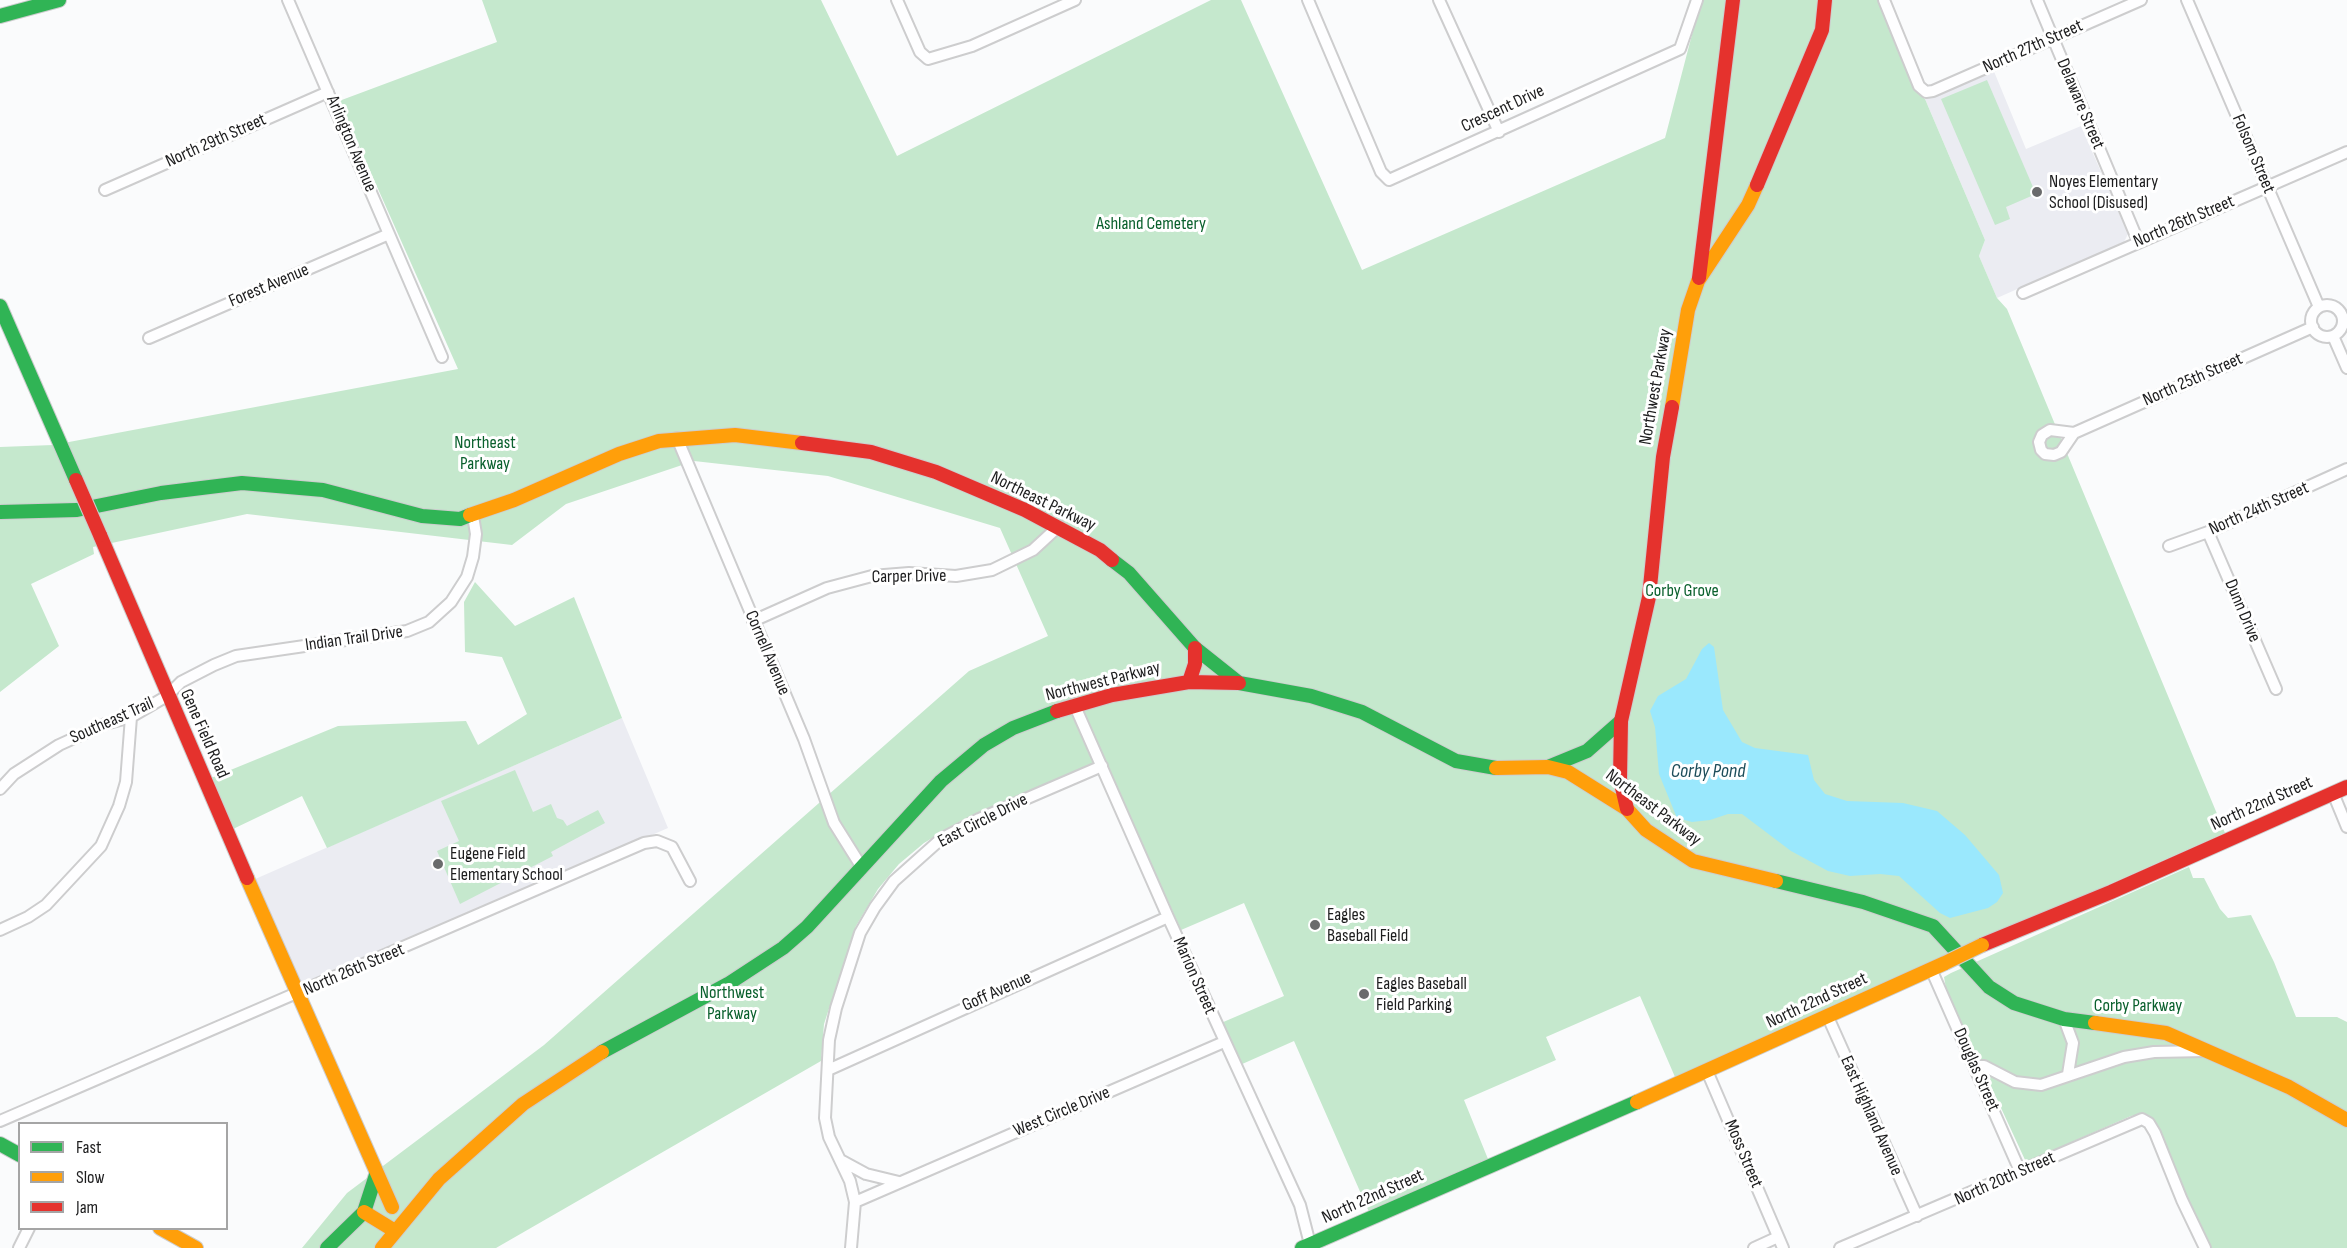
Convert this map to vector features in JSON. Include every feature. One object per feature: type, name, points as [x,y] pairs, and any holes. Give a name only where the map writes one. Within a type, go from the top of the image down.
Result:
[{"type":"street","points":[[0,16],[58,0]]},
{"type":"street","name":"Arlington Avenue","points":[[288,0],[442,357]]},
{"type":"street","points":[[897,0],[920,52],[928,59],[952,54],[1075,0]]},
{"type":"street","name":"Crescent Drive","points":[[1308,0],[1381,172],[1389,180],[1499,132],[1652,59],[1680,49],[1696,0]]},
{"type":"street","points":[[1439,0],[1499,132]]},
{"type":"street","points":[[1698,281],[1728,27],[1734,0]]},
{"type":"street","name":"Northwest Parkway","points":[[1627,808],[1620,779],[1621,721],[1649,597],[1663,457],[1688,310],[1698,281],[1748,205],[1779,140],[1822,30],[1826,0]]},
{"type":"street","name":"North 27th Street","points":[[1884,0],[1919,86],[1926,92],[1933,91],[2141,0]]},
{"type":"street","name":"Delaware Street","points":[[2037,0],[2138,242]]},
{"type":"street","name":"Folsom Street","points":[[2187,0],[2319,308]]},
{"type":"street","name":"North 29th Street","points":[[105,190],[328,92]]},
{"type":"street","name":"North 26th Street","points":[[2023,293],[2347,152]]},
{"type":"street","name":"Forest Avenue","points":[[149,338],[389,234]]},
{"type":"street","points":[[2329,305],[2344,312],[2341,328],[2333,336],[2323,336],[2313,327],[2313,316],[2319,308],[2329,305]]},
{"type":"street","name":"Gene Field Road","points":[[0,306],[5,329],[76,480],[167,696],[392,1207]]},
{"type":"street","name":"North 25th Street","points":[[2074,433],[2313,327]]},
{"type":"street","points":[[2333,336],[2347,368]]},
{"type":"street","name":"Northeast Parkway","points":[[0,512],[77,510],[161,493],[242,483],[322,490],[422,516],[448,519],[473,516],[619,454],[650,443],[677,438],[735,435],[871,452],[936,472],[1059,526],[1100,550],[1129,573],[1195,648],[1239,683],[1311,696],[1362,712],[1456,761],[1497,768],[1548,767],[1568,772],[1627,808],[1646,830],[1693,861],[1863,902],[1933,926],[1989,987],[2014,1003],[2064,1019]]},
{"type":"street","name":"Cornell Avenue","points":[[677,438],[804,739],[834,823],[861,866]]},
{"type":"street","name":"North 24th Street","points":[[2169,546],[2208,532],[2347,469]]},
{"type":"street","name":"Indian Trail Drive","points":[[167,696],[195,674],[236,656],[407,631],[429,622],[451,602],[467,577],[476,534],[473,516]]},
{"type":"street","name":"Carper Drive","points":[[753,621],[827,588],[872,576],[909,573],[956,576],[992,570],[1033,550],[1059,526]]},
{"type":"street","name":"Dunn Drive","points":[[2208,532],[2276,689]]},
{"type":"street","points":[[1189,682],[1195,664],[1195,648]]},
{"type":"street","name":"Northwest Parkway","points":[[382,1248],[404,1218],[457,1161],[523,1104],[618,1041],[762,964],[807,927],[861,866],[964,760],[1013,728],[1074,704],[1141,689],[1189,682],[1239,683]]},
{"type":"street","name":"Southeast Trail","points":[[0,789],[14,774],[79,734],[131,717],[167,696]]},
{"type":"street","name":"Marion Street","points":[[1074,704],[1224,1042],[1300,1204],[1308,1247]]},
{"type":"street","points":[[0,930],[13,926],[46,905],[101,846],[119,806],[126,782],[131,717]]},
{"type":"street","points":[[1548,767],[1587,752],[1621,721]]},
{"type":"street","name":"East Circle Drive","points":[[855,1202],[842,1161],[829,1137],[825,1118],[829,1040],[854,948],[874,907],[894,881],[941,839],[979,819],[1102,766]]},
{"type":"street","name":"North 22nd Street","points":[[1308,1247],[1707,1071],[1982,945],[2111,892],[2347,786]]},
{"type":"street","points":[[2332,793],[2347,827]]},
{"type":"street","name":"North 26th Street","points":[[0,1121],[644,843],[657,841],[672,847],[690,881]]},
{"type":"street","name":"Goff Avenue","points":[[828,1070],[1168,917]]},
{"type":"street","name":"Douglas Street","points":[[1931,969],[2020,1172]]},
{"type":"street","name":"East Highland Avenue","points":[[1827,1015],[1917,1216]]},
{"type":"street","points":[[2068,1074],[2073,1043],[2064,1019],[2166,1034],[2289,1087],[2347,1120]]},
{"type":"street","name":"West Circle Drive","points":[[855,1202],[1224,1042]]},
{"type":"street","points":[[1974,1066],[1984,1066],[2015,1082],[2041,1085],[2124,1057],[2154,1052],[2207,1051]]},
{"type":"street","name":"Moss Street","points":[[1707,1071],[1778,1237]]},
{"type":"street","name":"North 20th Street","points":[[1840,1248],[2020,1172],[2137,1119],[2149,1123],[2159,1141],[2182,1200],[2205,1248]]},
{"type":"street","points":[[0,1144],[18,1154]]},
{"type":"street","points":[[842,1161],[866,1174],[900,1182]]},
{"type":"street","points":[[367,1207],[376,1175]]},
{"type":"street","points":[[327,1248],[367,1207],[380,1201],[392,1207],[404,1218]]},
{"type":"street","points":[[851,1248],[855,1202]]},
{"type":"street","points":[[367,1207],[395,1231]]},
{"type":"street","points":[[19,1248],[28,1230]]},
{"type":"street","points":[[162,1230],[176,1243],[196,1248]]},
{"type":"street","points":[[1754,1248],[1778,1237],[1783,1248]]},
{"type":"shaded area","name":"Noyes Elementary School (Disused)","points":[[1993,69],[2026,149],[2081,126],[2128,234],[2124,242],[1997,298],[1979,256],[1985,240],[1925,99]]},
{"type":"shaded area","name":"Eugene Field Elementary School","points":[[622,718],[668,828],[306,985],[301,984],[253,880]]},
{"type":"green space","points":[[482,0],[821,0],[897,156],[1211,0],[1241,0],[1362,270],[1665,138],[1701,0],[1879,0],[1919,94],[1925,99],[1985,240],[1979,256],[1997,298],[2007,309],[2225,833],[1675,1077],[1640,996],[1546,1037],[1556,1060],[1464,1100],[1488,1159],[1369,1212],[1294,1041],[1240,1065],[1221,1023],[1284,996],[1244,903],[1181,930],[1104,759],[962,820],[924,843],[899,864],[878,889],[856,926],[824,1024],[821,1061],[496,1248],[302,1248],[347,1193],[544,1045],[969,671],[1048,636],[1000,528],[828,476],[694,461],[566,504],[512,545],[247,514],[93,547],[94,554],[31,584],[59,646],[0,692],[0,447],[53,445],[458,369],[339,101],[497,42]]},
{"type":"green space","points":[[1987,80],[2036,194],[2006,207],[2010,219],[1995,225],[1941,99]]},
{"type":"green space","points":[[475,582],[515,626],[574,597],[622,718],[327,848],[302,796],[233,829],[211,778],[338,726],[466,721],[478,745],[527,714],[502,657],[465,652],[464,602]]},
{"type":"green space","points":[[515,770],[533,812],[551,804],[557,818],[563,820],[567,826],[598,810],[605,823],[551,852],[553,856],[460,904],[437,851],[459,841],[441,801]]},
{"type":"green space","name":"Corby Parkway","points":[[2189,867],[2193,878],[2204,878],[2220,909],[2228,918],[2251,915],[2274,962],[2296,1017],[2337,1017],[2347,1022],[2347,1248],[2211,1248],[2183,1191],[2157,1125],[2151,1117],[2143,1114],[2131,1116],[2026,1162],[1946,989],[1944,977],[1951,973]]},
{"type":"water","name":"Corby Pond","points":[[1709,643],[1714,647],[1723,710],[1742,742],[1755,748],[1808,755],[1814,780],[1825,794],[1847,801],[1903,803],[1937,811],[1965,835],[1999,875],[2003,893],[1997,902],[1988,908],[1950,918],[1940,913],[1899,876],[1880,874],[1850,876],[1828,871],[1791,851],[1742,814],[1728,814],[1710,820],[1692,822],[1677,818],[1659,774],[1655,727],[1650,711],[1658,696],[1686,679],[1702,649]]},
{"type":"traffic: fast","points":[[0,16],[59,0]]},
{"type":"traffic: fast","points":[[0,306],[76,480]]},
{"type":"traffic: fast","points":[[0,512],[77,510],[161,493],[242,483],[323,490],[422,516],[460,519],[470,515]]},
{"type":"traffic: fast","points":[[1112,560],[1129,573],[1195,648],[1239,683],[1311,696],[1362,712],[1456,761],[1496,768]]},
{"type":"traffic: fast","points":[[602,1052],[728,984],[783,948],[807,927],[941,781],[984,745],[1013,728],[1057,711]]},
{"type":"traffic: fast","points":[[1548,767],[1587,751],[1621,721]]},
{"type":"traffic: fast","points":[[1776,881],[1863,902],[1933,926],[1989,987],[2014,1003],[2064,1019],[2095,1023]]},
{"type":"traffic: fast","points":[[1302,1248],[1637,1102]]},
{"type":"traffic: fast","points":[[0,1144],[18,1154]]},
{"type":"traffic: fast","points":[[327,1248],[364,1212],[376,1175]]},
{"type":"traffic: slow","points":[[1672,407],[1688,310],[1698,281],[1748,205],[1757,185]]},
{"type":"traffic: slow","points":[[470,515],[514,500],[619,454],[659,441],[735,435],[802,443]]},
{"type":"traffic: slow","points":[[1496,768],[1548,767],[1568,772],[1627,809],[1646,830],[1693,861],[1776,881]]},
{"type":"traffic: slow","points":[[247,878],[392,1207]]},
{"type":"traffic: slow","points":[[1945,963],[1982,945]]},
{"type":"traffic: slow","points":[[1637,1102],[1945,963]]},
{"type":"traffic: slow","points":[[2095,1023],[2166,1033],[2289,1087],[2347,1120]]},
{"type":"traffic: slow","points":[[382,1248],[439,1179],[523,1104],[602,1052]]},
{"type":"traffic: slow","points":[[364,1212],[395,1231]]},
{"type":"traffic: slow","points":[[164,1230],[196,1248]]},
{"type":"traffic: jam","points":[[1699,278],[1733,0]]},
{"type":"traffic: jam","points":[[1757,185],[1822,30],[1825,0]]},
{"type":"traffic: jam","points":[[1627,809],[1620,779],[1621,721],[1649,597],[1663,457],[1672,407]]},
{"type":"traffic: jam","points":[[802,443],[871,452],[936,472],[1025,510],[1100,550],[1112,560]]},
{"type":"traffic: jam","points":[[76,480],[100,535]]},
{"type":"traffic: jam","points":[[100,535],[247,878]]},
{"type":"traffic: jam","points":[[1189,682],[1195,664],[1195,648]]},
{"type":"traffic: jam","points":[[1057,711],[1112,695],[1189,682],[1239,683]]},
{"type":"traffic: jam","points":[[1982,945],[2111,892],[2347,787]]},
{"type":"place","name":"Noyes Elementary School (Disused)","points":[[2037,192]]},
{"type":"place","name":"Eugene Field Elementary School","points":[[438,864]]},
{"type":"place","name":"Eagles Baseball Field","points":[[1315,925]]},
{"type":"place","name":"Eagles Baseball Field Parking","points":[[1364,994]]},
{"type":"park label","name":"Ashland Cemetery","points":[[1151,224]]},
{"type":"park label","name":"Corby Grove","points":[[1682,591]]}]
